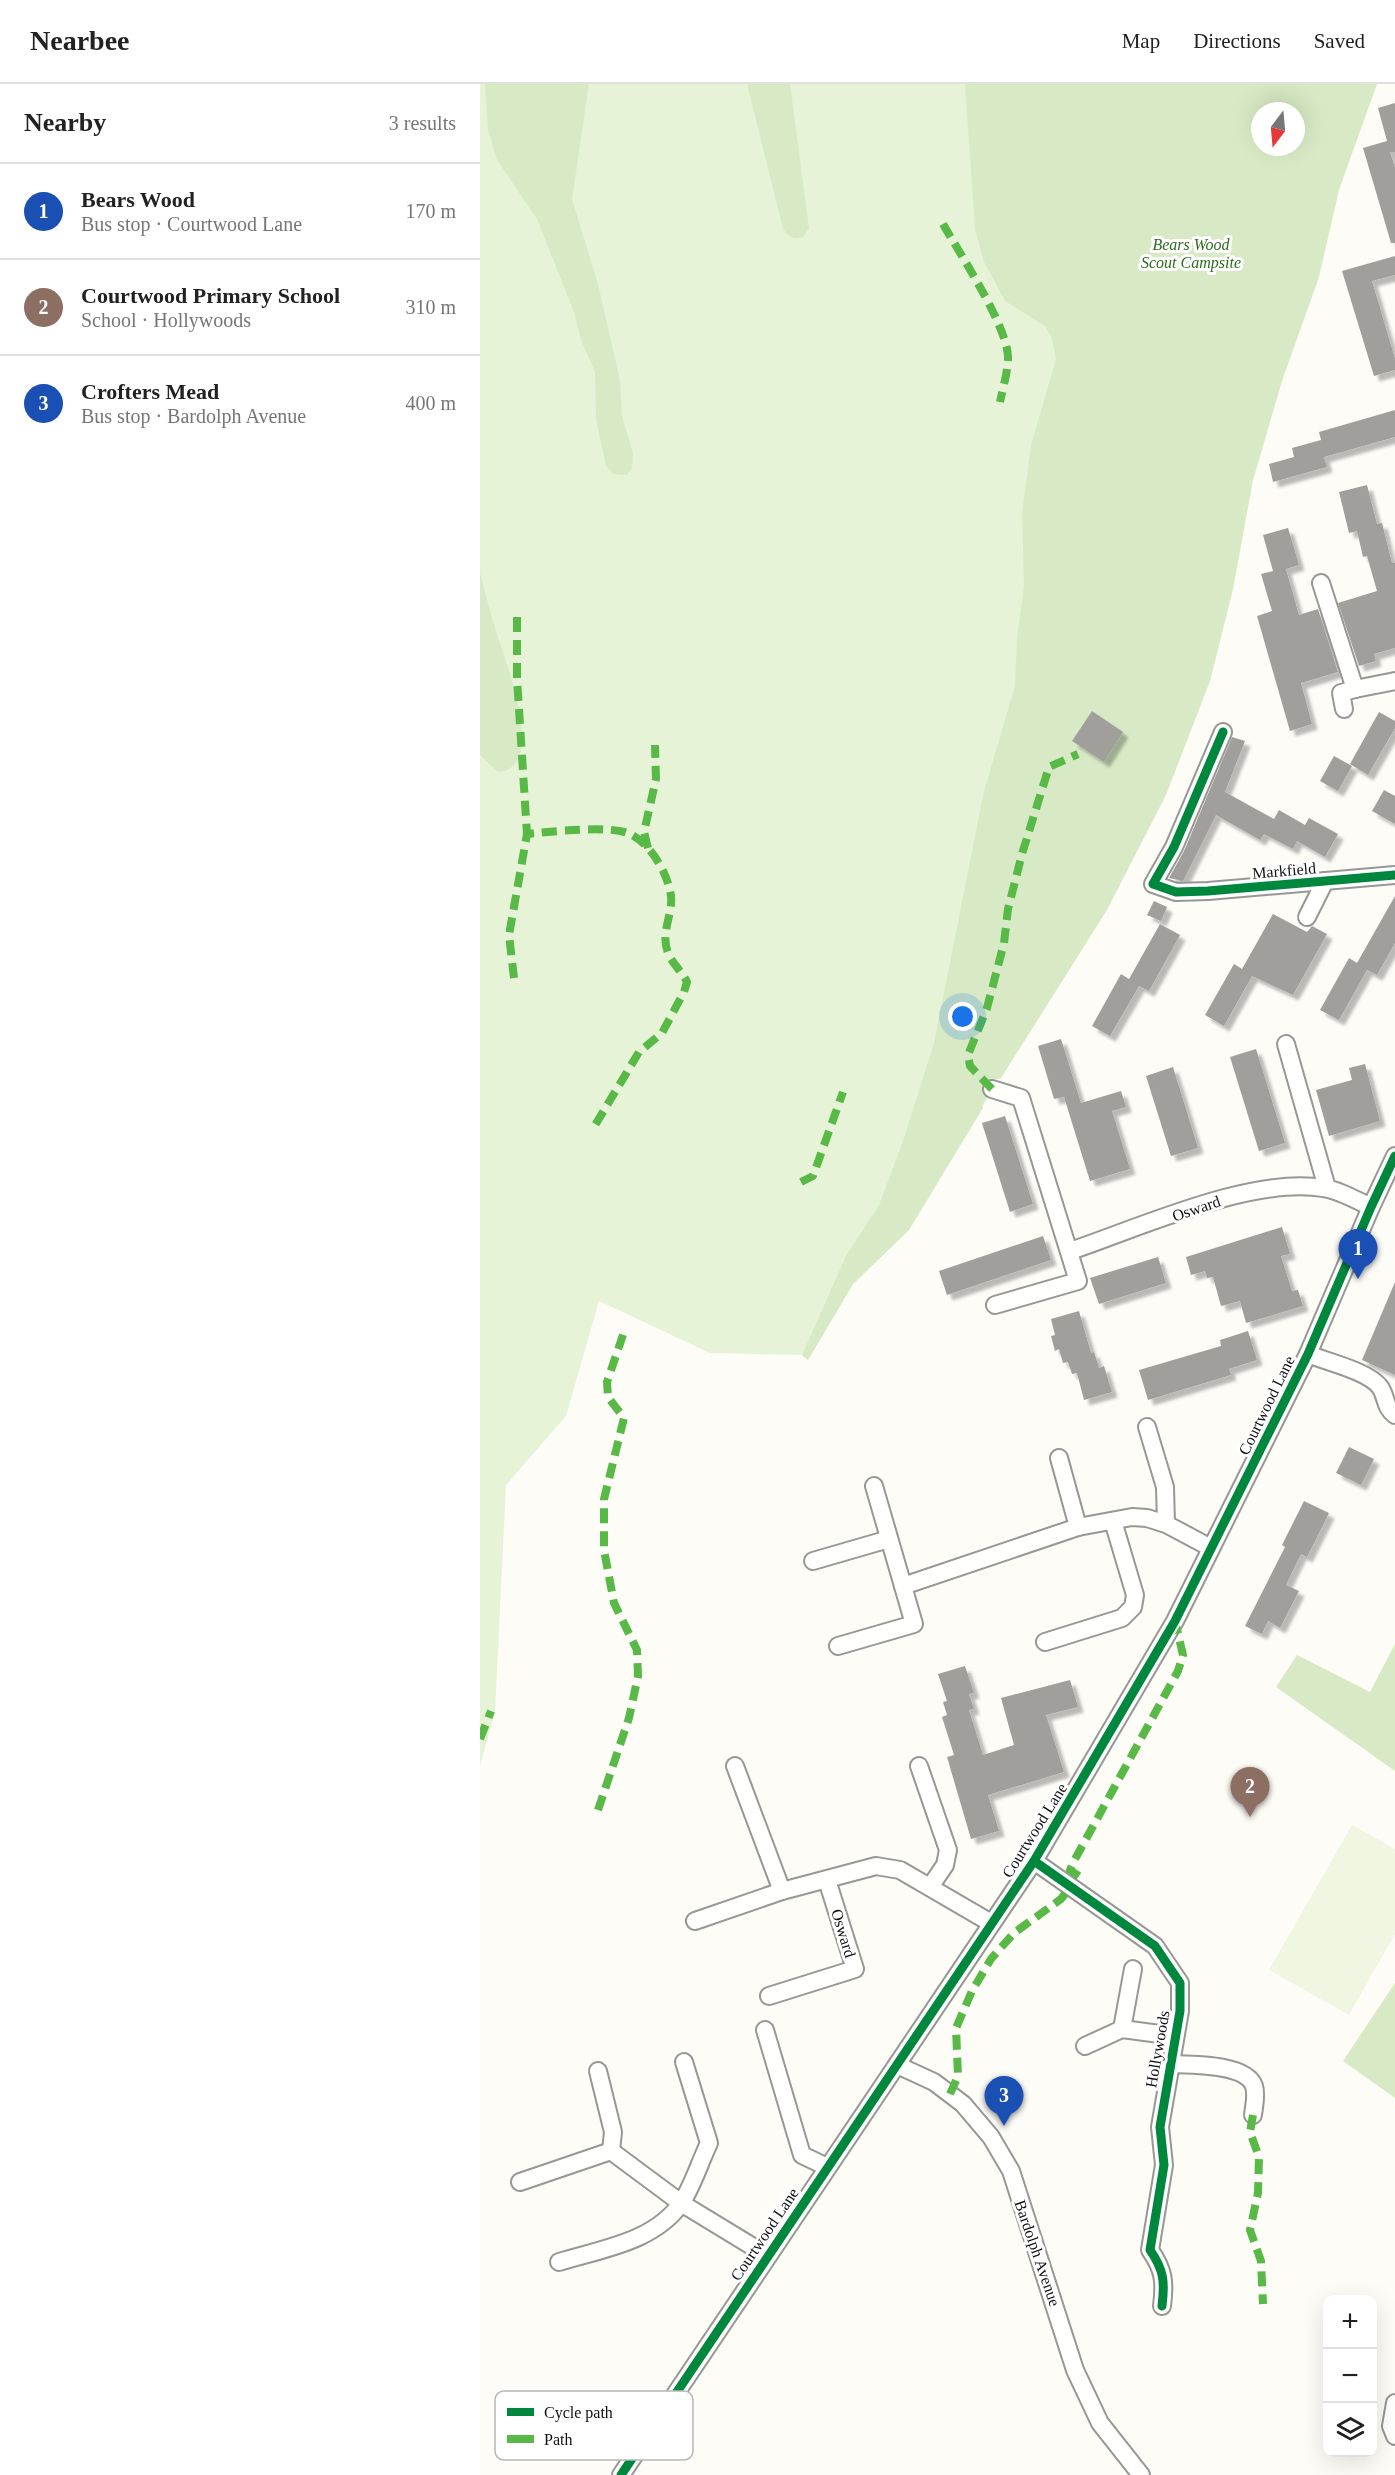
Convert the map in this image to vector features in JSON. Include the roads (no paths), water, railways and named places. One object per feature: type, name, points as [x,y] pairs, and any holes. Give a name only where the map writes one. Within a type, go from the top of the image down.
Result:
[{"type":"street","points":[[1321,583],[1355,689]]},
{"type":"street","points":[[1344,710],[1341,693],[1395,681]]},
{"type":"street","name":"Markfield","points":[[1223,732],[1174,847],[1153,884],[1176,892],[1395,875]]},
{"type":"street","name":"Markfield","points":[[1307,917],[1325,881]]},
{"type":"street","points":[[1286,1044],[1327,1188]]},
{"type":"street","points":[[992,1089],[1021,1098],[1078,1281],[995,1305]]},
{"type":"street","name":"Courtwood Lane","points":[[677,2391],[1034,1861],[1175,1621],[1308,1354],[1395,1156]]},
{"type":"street","name":"Osward","points":[[1070,1251],[1239,1194],[1272,1188],[1327,1188],[1371,1207]]},
{"type":"street","points":[[1308,1354],[1336,1366],[1358,1371],[1380,1387],[1387,1410],[1395,1415]]},
{"type":"street","points":[[1147,1427],[1165,1487],[1166,1524]]},
{"type":"street","points":[[1059,1458],[1078,1527]]},
{"type":"street","points":[[838,1646],[914,1624],[874,1486]]},
{"type":"street","points":[[903,1586],[1078,1527],[1113,1521],[1140,1518],[1166,1524],[1211,1548]]},
{"type":"street","points":[[1045,1642],[1122,1618],[1133,1606],[1135,1595],[1113,1521]]},
{"type":"street","points":[[813,1561],[889,1539]]},
{"type":"street","points":[[735,1766],[782,1891]]},
{"type":"street","points":[[919,1766],[948,1850],[945,1865],[930,1887]]},
{"type":"street","name":"Hollywoods","points":[[1034,1861],[1155,1946],[1180,1983],[1180,2011],[1169,2064],[1160,2127],[1164,2165],[1150,2250],[1160,2264],[1165,2279],[1162,2306]]},
{"type":"street","points":[[695,1921],[782,1891],[876,1866],[900,1870],[991,1923]]},
{"type":"street","name":"Osward","points":[[769,1996],[855,1969],[827,1880]]},
{"type":"street","points":[[1085,2046],[1122,2029],[1133,1969]]},
{"type":"street","name":"Hollywoods","points":[[1122,2029],[1174,2036]]},
{"type":"street","points":[[765,2030],[802,2155],[827,2167]]},
{"type":"street","points":[[559,2262],[637,2238],[654,2229],[681,2203],[709,2143],[684,2062]]},
{"type":"street","name":"Hollywoods","points":[[1169,2064],[1206,2066],[1243,2072],[1254,2084],[1256,2096],[1253,2115]]},
{"type":"street","name":"Bardolph Avenue","points":[[897,2065],[934,2082],[963,2104],[991,2137],[1011,2171],[1023,2214],[1038,2249],[1075,2370],[1100,2423],[1141,2475]]},
{"type":"street","points":[[598,2071],[613,2132],[611,2151]]},
{"type":"street","points":[[611,2151],[681,2203],[768,2256]]},
{"type":"street","points":[[520,2182],[611,2151]]},
{"type":"street","points":[[1395,2403],[1391,2426],[1395,2436]]},
{"type":"street","name":"Courtwood Lane","points":[[621,2475],[631,2460]]},
{"type":"place","name":"Bears Wood","points":[[1358,1279]]},
{"type":"place","name":"Courtwood Primary School","points":[[1250,1817]]},
{"type":"place","name":"Crofters Mead","points":[[1004,2126]]},
{"type":"park label","name":"Bears Wood Scout Campsite","points":[[1191,253]]}]
